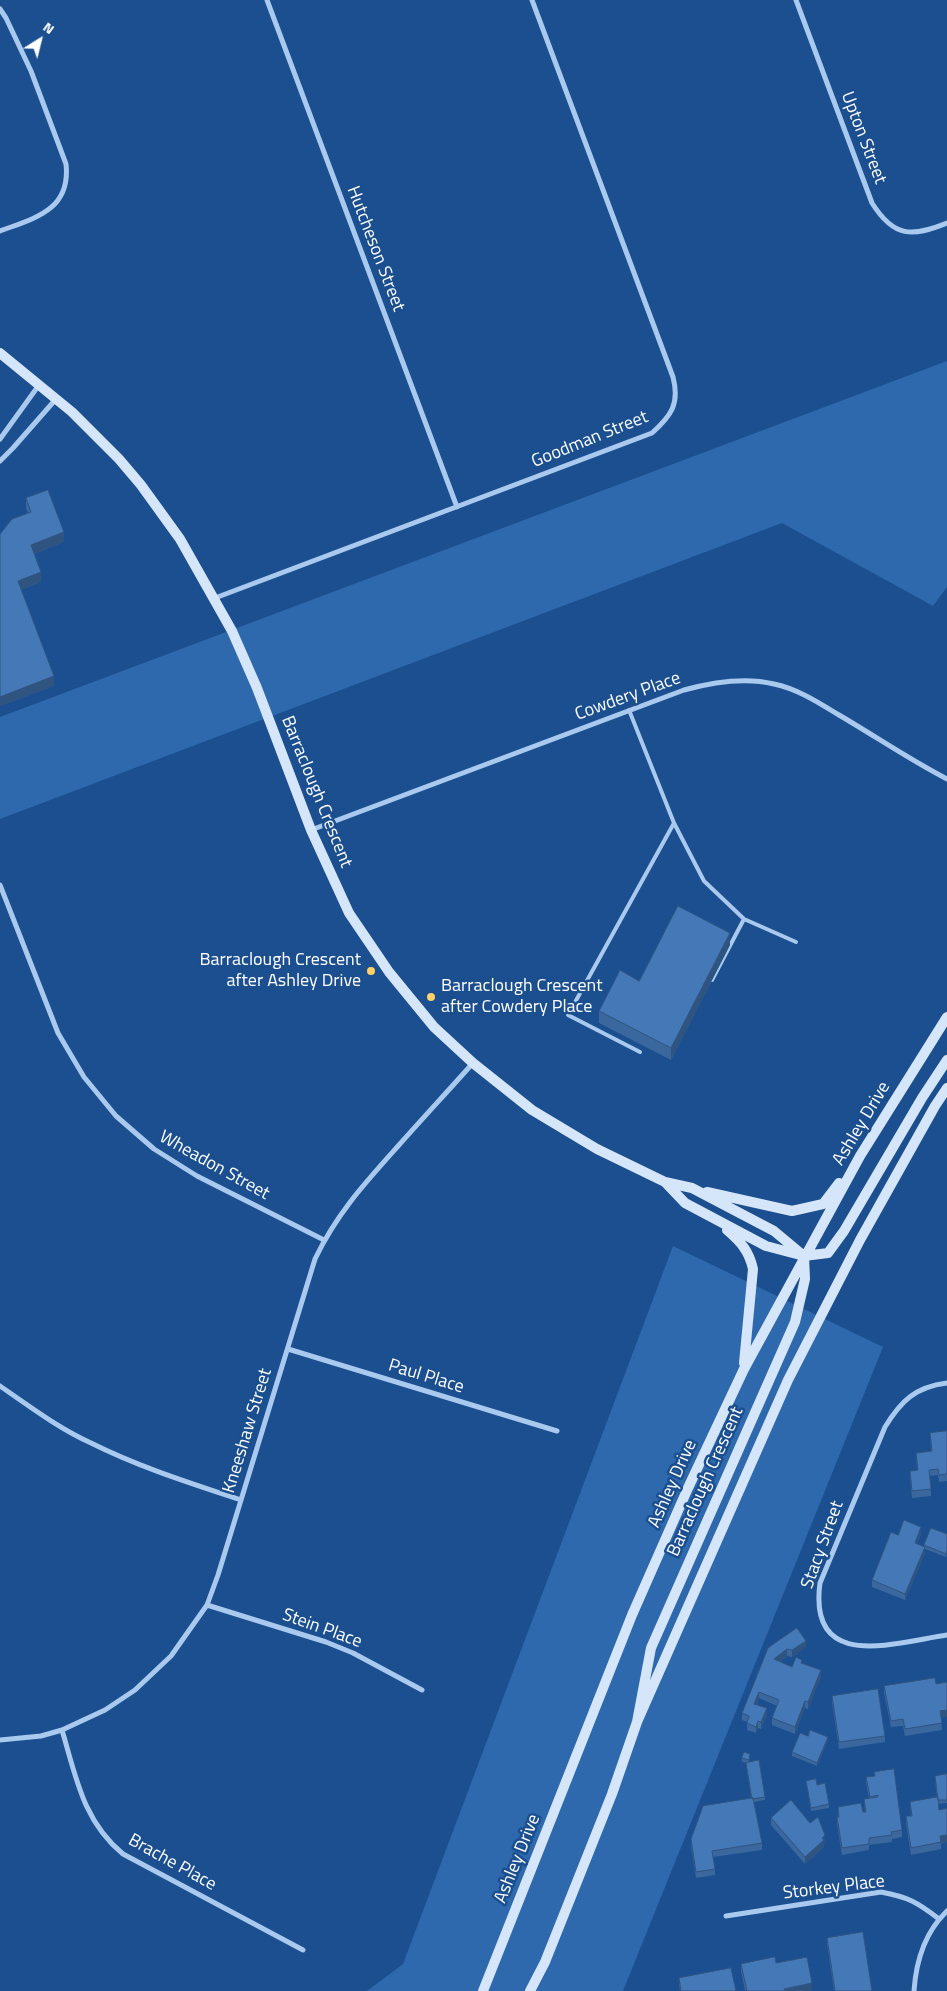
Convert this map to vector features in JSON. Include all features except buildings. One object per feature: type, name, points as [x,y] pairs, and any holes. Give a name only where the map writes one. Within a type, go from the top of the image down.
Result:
[{"type":"main road","name":"Barraclough Crescent","points":[[0,353],[56,398],[119,459],[141,485],[180,539],[215,598],[258,688],[311,830],[349,913],[386,968],[434,1027],[473,1063],[532,1110],[596,1149],[665,1182],[692,1188],[774,1231],[804,1256],[805,1279],[795,1322],[651,1648],[637,1722]]},
{"type":"main road","name":"Ashley Drive","points":[[483,1991],[632,1615],[688,1488],[744,1369],[860,1156],[947,1017]]},
{"type":"main road","name":"Barraclough Crescent","points":[[665,1182],[685,1203],[766,1246],[804,1256],[828,1253],[844,1231],[922,1098],[947,1060]]},
{"type":"main road","points":[[530,1991],[545,1962],[591,1847],[637,1722],[788,1380],[860,1240],[947,1088]]},
{"type":"main road","points":[[692,1188],[792,1211],[823,1204],[860,1156]]},
{"type":"main road","points":[[713,1218],[738,1239],[750,1256],[753,1269],[744,1369]]},
{"type":"street","name":"Hutcheson Street","points":[[267,0],[457,507]]},
{"type":"street","name":"Goodman Street","points":[[215,598],[652,433],[667,420],[673,408],[676,388],[673,376],[532,0]]},
{"type":"street","name":"Upton Street","points":[[796,0],[872,203],[882,218],[896,229],[904,232],[922,232],[947,224]]},
{"type":"street","points":[[0,9],[31,71],[66,164],[67,176],[64,189],[53,207],[42,215],[0,231]]},
{"type":"street","points":[[0,439],[39,384]]},
{"type":"street","points":[[0,461],[56,398]]},
{"type":"street","name":"Cowdery Place","points":[[311,830],[629,710],[702,685],[738,680],[772,683],[818,702],[947,779]]},
{"type":"street","name":"Wheadon Street","points":[[0,885],[58,1033],[84,1077],[116,1116],[154,1150],[197,1176],[324,1240]]},
{"type":"street","name":"Kneeshaw Street","points":[[0,1740],[41,1736],[62,1730],[105,1710],[135,1690],[171,1656],[207,1605],[316,1259],[324,1240],[358,1190],[473,1063]]},
{"type":"street","name":"Paul Place","points":[[288,1348],[557,1431]]},
{"type":"street","name":"Stacy Street","points":[[947,1383],[921,1389],[896,1408],[885,1427],[820,1583],[817,1602],[821,1620],[830,1634],[836,1639],[852,1646],[869,1646],[947,1635]]},
{"type":"street","points":[[0,1386],[57,1425],[90,1443],[158,1473],[241,1500]]},
{"type":"street","name":"Stein Place","points":[[207,1605],[326,1642],[353,1653],[422,1690]]},
{"type":"street","name":"Brache Place","points":[[62,1730],[82,1796],[94,1823],[112,1845],[123,1854],[303,1950]]},
{"type":"street","name":"Storkey Place","points":[[726,1916],[881,1892],[904,1896],[924,1907],[939,1919]]},
{"type":"street","points":[[914,1991],[919,1956],[931,1931],[947,1911]]},
{"type":"lane","points":[[629,710],[674,823],[704,881],[744,919],[796,942]]},
{"type":"lane","points":[[640,1052],[568,1015],[674,823]]},
{"type":"lane","points":[[712,980],[744,919]]},
{"type":"shaded area","points":[[947,361],[947,587],[933,606],[782,523],[0,819],[0,717]]},
{"type":"shaded area","points":[[673,1246],[883,1347],[623,1991],[367,1991],[403,1964]]},
{"type":"place","name":"Barraclough Crescent after Ashley Drive","points":[[371,971]]},
{"type":"place","name":"Barraclough Crescent after Cowdery Place","points":[[431,997]]}]
